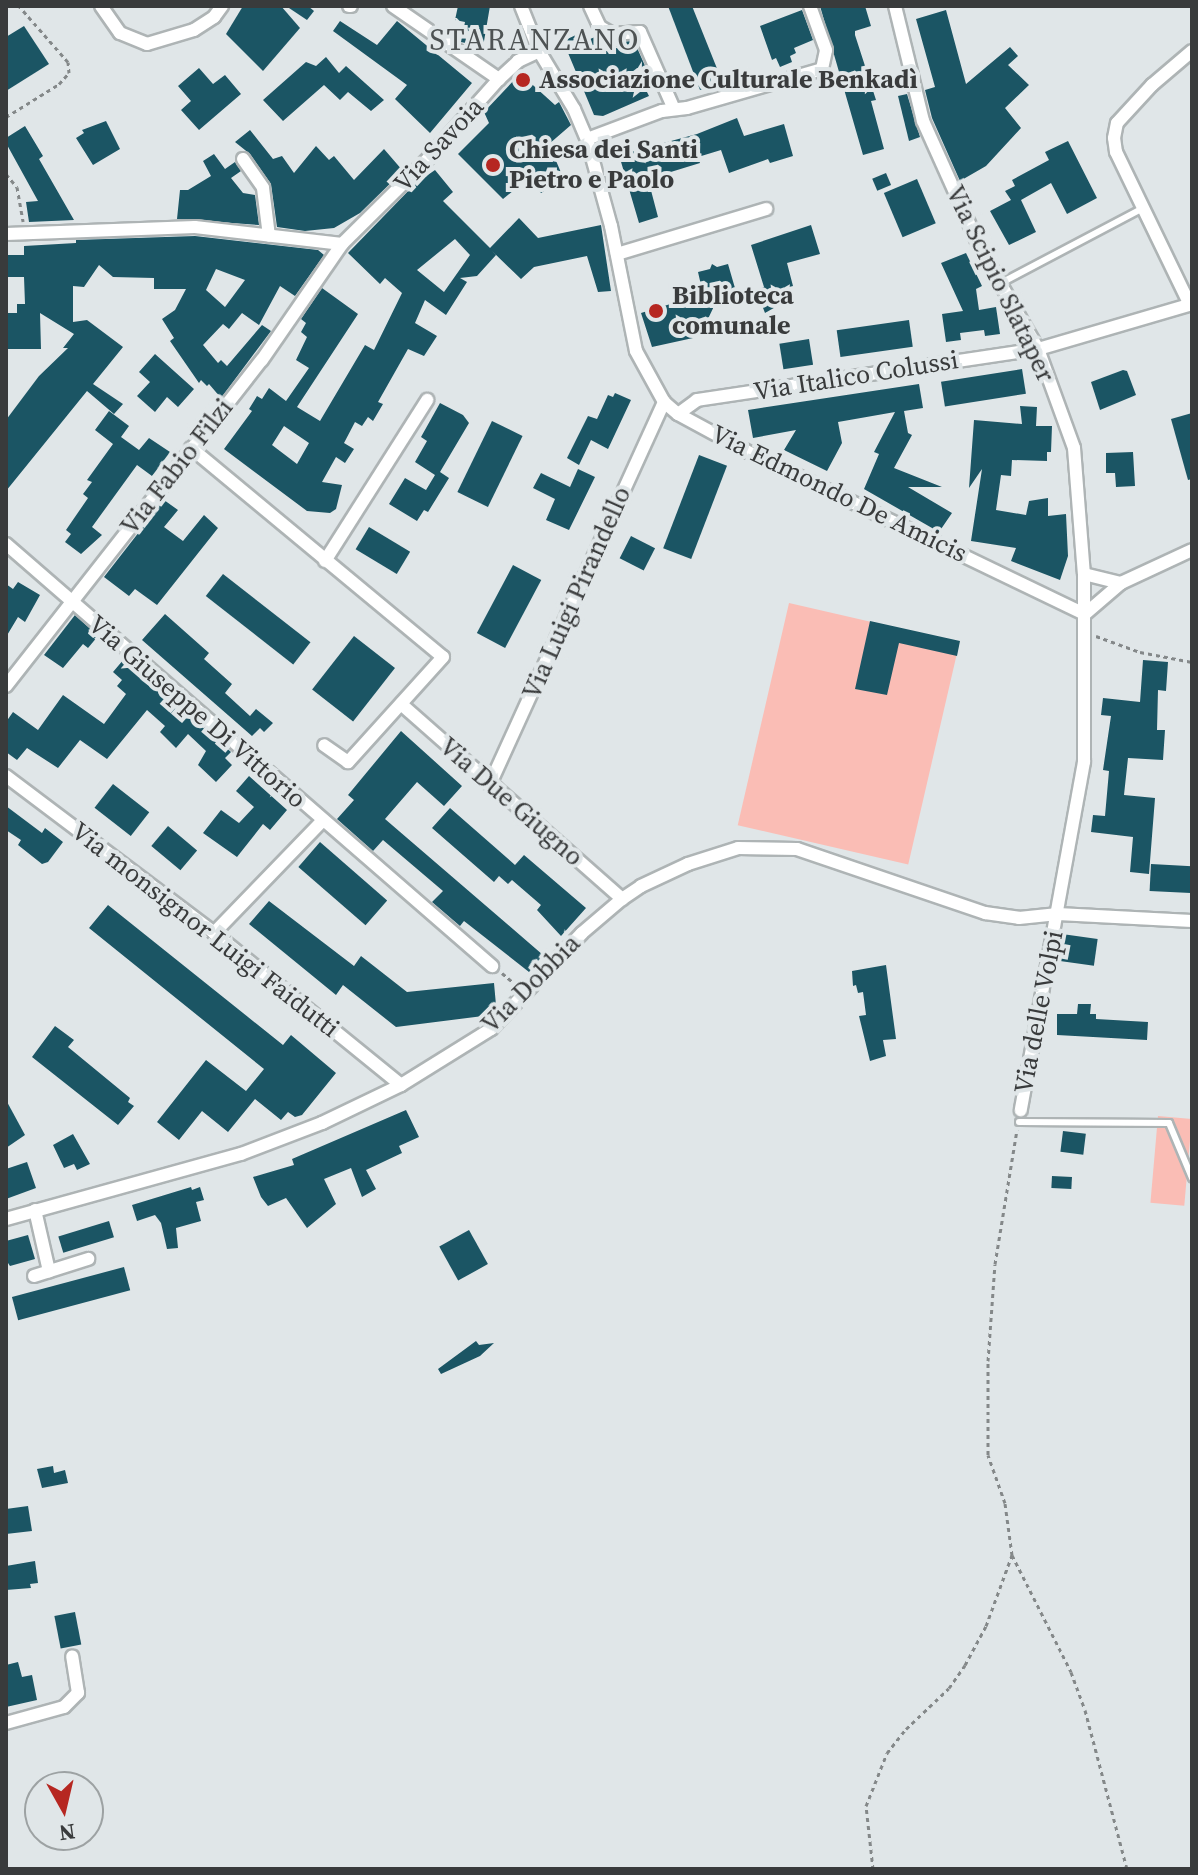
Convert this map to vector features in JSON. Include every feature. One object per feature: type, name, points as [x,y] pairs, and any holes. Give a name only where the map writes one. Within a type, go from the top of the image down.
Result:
[{"type":"street","points":[[101,6],[120,33],[147,44],[194,30],[214,17],[222,6]]},
{"type":"street","points":[[393,6],[499,79]]},
{"type":"street","name":"Via Edmondo De Amicis","points":[[521,6],[539,51],[574,109],[587,139],[617,254],[636,351],[664,402],[678,414],[752,454],[1085,614]]},
{"type":"street","points":[[590,6],[600,27],[612,34],[640,32],[674,109]]},
{"type":"street","points":[[587,139],[674,109],[822,69],[826,50],[810,6]]},
{"type":"street","name":"Via Scipio Slataper","points":[[895,6],[923,121],[981,250],[1038,349],[1074,448],[1085,614]]},
{"type":"street","name":"Via Savoia","points":[[342,244],[425,162],[499,79],[518,61],[539,51]]},
{"type":"street","points":[[1191,305],[1116,152],[1117,123],[1152,85],[1192,51]]},
{"type":"street","points":[[243,159],[263,188],[269,236]]},
{"type":"street","points":[[617,254],[766,209]]},
{"type":"street","points":[[6,234],[195,227],[342,244]]},
{"type":"street","name":"Via Fabio Filzi","points":[[6,686],[262,360],[342,244]]},
{"type":"street","name":"Via Italico Colussi","points":[[678,414],[697,400],[1038,349],[1191,305]]},
{"type":"street","points":[[325,561],[427,400]]},
{"type":"street","name":"Via Luigi Pirandello","points":[[490,784],[664,402]]},
{"type":"street","points":[[191,448],[443,657],[348,762],[324,745]]},
{"type":"street","name":"Via Giuseppe Di Vittorio","points":[[6,544],[492,966]]},
{"type":"street","points":[[1058,914],[1084,762],[1085,614],[1121,583],[1192,550]]},
{"type":"street","points":[[1084,574],[1121,583]]},
{"type":"street","name":"Via Due Giugno","points":[[401,704],[622,899]]},
{"type":"street","name":"Via monsignor Luigi Faidutti","points":[[6,776],[214,933],[401,1085]]},
{"type":"street","name":"Via Giuseppe Di Vittorio","points":[[214,933],[323,820]]},
{"type":"street","name":"Via Dobbia","points":[[6,1219],[241,1154],[322,1123],[401,1085],[491,1029],[582,933],[622,899],[641,886],[688,864],[738,848],[768,846],[797,849],[985,913],[1019,918],[1058,914],[1192,921]]},
{"type":"street","name":"Via delle Volpi","points":[[1020,1116],[1058,914]]},
{"type":"street","points":[[35,1210],[49,1271]]},
{"type":"street","points":[[34,1276],[88,1259]]},
{"type":"street","points":[[6,1723],[64,1707],[78,1693],[72,1656]]},
{"type":"lane","points":[[1000,283],[1143,208]]},
{"type":"lane","points":[[1020,1116],[1169,1123],[1192,1178]]},
{"type":"path","points":[[6,117],[59,84],[69,73],[68,62],[19,6]]},
{"type":"path","points":[[6,174],[17,187],[23,221]]},
{"type":"path","points":[[1085,632],[1140,652],[1192,662]]},
{"type":"path","points":[[492,966],[526,993]]},
{"type":"path","points":[[1020,1116],[995,1264],[988,1361],[988,1455],[1005,1503],[1012,1555],[1080,1697],[1099,1756],[1127,1869]]},
{"type":"path","points":[[873,1869],[866,1806],[887,1753],[906,1729],[949,1688],[965,1665],[986,1626],[1012,1555]]},
{"type":"shaded area","points":[[789,603],[960,642],[908,865],[738,825]]},
{"type":"shaded area","points":[[1158,1116],[1192,1119],[1184,1206],[1150,1203]]},
{"type":"building","points":[[243,6],[281,6],[300,28],[263,71],[226,34]]},
{"type":"building","points":[[286,6],[308,6],[314,11],[307,20]]},
{"type":"building","points":[[458,6],[490,6],[483,47],[461,42],[465,22],[455,20]]},
{"type":"building","points":[[668,6],[692,6],[722,81],[700,90]]},
{"type":"building","points":[[820,6],[865,6],[871,26],[855,31],[855,35],[876,100],[871,101],[884,149],[863,155]]},
{"type":"building","points":[[802,10],[813,40],[794,48],[796,53],[790,56],[792,62],[780,67],[776,58],[772,60],[760,26]]},
{"type":"building","points":[[946,10],[966,84],[1010,47],[1018,56],[1008,65],[1029,85],[1005,108],[1021,128],[986,166],[960,181],[932,118],[925,90],[935,87],[916,19]]},
{"type":"building","points":[[340,21],[377,45],[397,21],[472,83],[430,133],[395,99],[407,85],[333,31]]},
{"type":"building","points":[[24,26],[49,64],[6,91],[6,37]]},
{"type":"building","points":[[576,35],[580,43],[595,37],[601,51],[620,42],[634,41],[654,86],[646,90],[649,96],[603,116],[594,115],[563,41]]},
{"type":"building","points":[[326,57],[339,73],[346,66],[384,100],[371,111],[348,92],[340,100],[324,85],[283,121],[263,100],[306,62],[316,66]]},
{"type":"building","points":[[199,68],[213,84],[225,75],[241,94],[199,130],[181,110],[191,101],[178,86]]},
{"type":"building","points":[[517,77],[524,77],[555,105],[559,102],[571,125],[549,144],[562,175],[555,178],[559,182],[541,193],[530,177],[503,199],[458,154],[489,123],[484,112]]},
{"type":"building","points":[[907,94],[920,137],[909,141],[898,96]]},
{"type":"building","points":[[737,118],[744,136],[784,124],[793,156],[770,163],[768,159],[729,173],[721,150],[698,157],[700,163],[648,179],[658,217],[639,223],[619,155],[697,134]]},
{"type":"building","points":[[106,121],[120,149],[93,165],[76,138],[84,133],[82,130]]},
{"type":"building","points":[[25,126],[43,156],[39,159],[74,220],[29,222],[26,202],[38,201],[6,143],[6,138]]},
{"type":"building","points":[[250,130],[273,159],[282,156],[294,173],[316,146],[329,160],[334,156],[354,180],[384,149],[403,171],[360,213],[334,228],[305,231],[277,227],[271,184],[250,154],[235,142]]},
{"type":"building","points":[[1068,141],[1097,198],[1067,214],[1051,183],[1021,200],[1036,232],[1009,245],[990,211],[1011,200],[1005,191],[1015,186],[1012,180],[1049,160],[1045,152]]},
{"type":"building","points":[[214,154],[225,169],[235,162],[241,171],[231,178],[243,193],[255,195],[259,225],[177,219],[180,190],[188,190],[211,176],[203,161]]},
{"type":"building","points":[[435,170],[453,192],[443,201],[490,248],[519,218],[538,238],[601,225],[611,291],[598,292],[587,256],[534,267],[521,279],[492,251],[496,255],[477,276],[460,278],[467,282],[446,315],[425,300],[415,323],[437,336],[424,356],[408,349],[378,402],[383,404],[373,421],[368,417],[362,426],[355,422],[344,443],[354,449],[345,463],[336,457],[322,482],[342,485],[336,509],[330,513],[307,511],[224,449],[252,411],[249,409],[257,396],[262,399],[269,388],[286,401],[309,368],[296,360],[307,337],[301,332],[306,323],[301,319],[322,288],[358,314],[297,407],[320,421],[365,345],[374,350],[402,293],[385,278],[380,284],[348,253],[415,184]],"holes":[[[455,239],[470,255],[444,292],[417,270]],[[284,426],[309,443],[297,464],[272,445]]]},
{"type":"building","points":[[886,173],[891,185],[877,191],[872,179]]},
{"type":"building","points":[[917,179],[936,223],[903,237],[884,193]]},
{"type":"building","points":[[811,225],[820,254],[787,263],[793,286],[785,288],[786,301],[765,313],[756,290],[764,287],[751,245]]},
{"type":"building","points":[[195,236],[318,250],[324,255],[295,296],[280,286],[259,325],[242,313],[229,329],[223,324],[203,345],[218,363],[221,360],[227,366],[262,325],[271,331],[221,398],[209,384],[207,386],[201,380],[199,383],[170,341],[174,338],[162,319],[175,310],[186,289],[154,289],[154,278],[113,277],[99,265],[84,287],[73,286],[73,322],[87,320],[123,347],[93,384],[123,404],[114,414],[87,391],[6,491],[6,420],[39,376],[68,348],[63,348],[74,334],[40,313],[41,349],[6,349],[6,313],[17,313],[17,304],[25,304],[24,277],[6,277],[6,255],[24,255],[24,246],[76,243],[76,240]],"holes":[[[216,269],[245,280],[225,307],[206,290]]]},
{"type":"building","points":[[966,253],[982,286],[976,289],[979,310],[996,307],[1000,334],[985,336],[984,330],[960,333],[961,340],[946,342],[942,314],[963,311],[941,263]]},
{"type":"building","points":[[712,264],[717,267],[728,264],[737,295],[726,299],[723,305],[717,300],[706,323],[707,329],[691,334],[693,338],[652,347],[641,313],[703,294],[698,272],[710,269]]},
{"type":"building","points":[[909,320],[913,347],[840,357],[837,330]]},
{"type":"building","points":[[809,339],[813,365],[783,369],[779,344]]},
{"type":"building","points":[[155,354],[194,389],[178,407],[167,397],[155,412],[137,396],[150,382],[139,372]]},
{"type":"building","points":[[1022,369],[1026,394],[945,407],[941,382]]},
{"type":"building","points":[[1127,371],[1136,395],[1100,410],[1091,382]]},
{"type":"building","points":[[919,384],[923,408],[904,411],[908,433],[912,435],[894,468],[942,487],[908,487],[952,513],[939,532],[864,489],[879,454],[874,452],[895,412],[838,422],[842,443],[827,471],[784,450],[796,430],[753,438],[748,410]]},
{"type":"building","points":[[615,393],[631,400],[608,449],[591,440],[579,465],[567,458],[588,416],[597,419],[608,395],[613,397]]},
{"type":"building","points":[[440,403],[463,415],[469,423],[440,472],[449,478],[428,512],[424,510],[417,521],[389,504],[405,478],[426,490],[435,475],[415,462],[427,441],[421,437]]},
{"type":"building","points":[[1020,406],[1037,407],[1036,426],[1052,426],[1051,452],[1047,452],[1047,461],[1012,460],[1011,476],[1001,475],[996,510],[1026,515],[1029,501],[1048,498],[1048,516],[1066,514],[1068,556],[1060,580],[1011,561],[1016,548],[971,541],[982,469],[969,488],[974,420],[1022,424]]},
{"type":"building","points":[[109,411],[129,426],[121,437],[139,450],[149,438],[170,452],[152,476],[137,465],[92,527],[102,535],[81,554],[65,542],[71,534],[66,530],[88,498],[83,494],[92,482],[87,480],[113,444],[95,430]]},
{"type":"building","points":[[1192,413],[1192,479],[1188,480],[1171,419]]},
{"type":"building","points":[[492,421],[523,436],[488,507],[457,492]]},
{"type":"building","points":[[1133,452],[1135,486],[1116,487],[1115,473],[1106,473],[1106,453]]},
{"type":"building","points":[[699,455],[727,466],[691,559],[663,548]]},
{"type":"building","points":[[578,469],[595,477],[569,530],[546,520],[555,499],[533,488],[541,473],[570,487]]},
{"type":"building","points":[[164,500],[178,510],[164,527],[183,541],[204,515],[218,528],[157,605],[135,589],[129,596],[104,577]]},
{"type":"building","points":[[369,527],[410,552],[397,574],[356,549]]},
{"type":"building","points":[[631,536],[655,548],[644,571],[620,558]]},
{"type":"building","points":[[513,565],[541,580],[505,648],[477,633]]},
{"type":"building","points":[[223,574],[310,642],[293,664],[206,596]]},
{"type":"building","points":[[18,582],[40,595],[25,622],[18,617],[6,637],[6,584],[13,589]]},
{"type":"building","points":[[165,614],[209,653],[204,659],[232,684],[225,693],[250,716],[256,709],[273,723],[264,732],[260,728],[252,736],[142,640]]},
{"type":"building","points":[[75,615],[98,636],[88,648],[83,644],[63,668],[44,655]]},
{"type":"building","points":[[870,621],[960,641],[957,656],[899,643],[887,695],[855,689]]},
{"type":"building","points":[[354,636],[395,668],[353,722],[312,690]]},
{"type":"building","points":[[124,659],[231,752],[225,758],[232,765],[216,782],[198,765],[206,751],[188,734],[176,748],[160,732],[165,726],[147,710],[107,759],[80,740],[58,768],[27,748],[17,760],[6,752],[6,722],[13,712],[38,730],[63,695],[104,724],[126,694],[117,686],[122,680],[113,672]]},
{"type":"building","points":[[1143,660],[1168,662],[1166,691],[1158,690],[1157,730],[1165,730],[1163,760],[1128,758],[1124,795],[1155,798],[1149,874],[1130,872],[1133,837],[1091,832],[1093,815],[1105,816],[1109,771],[1103,770],[1111,716],[1101,715],[1103,698],[1140,702]]},
{"type":"building","points":[[401,731],[462,786],[444,806],[417,782],[385,819],[543,955],[529,972],[464,921],[460,926],[432,902],[443,891],[383,840],[373,851],[337,819],[354,800],[348,795]]},
{"type":"building","points":[[249,776],[287,810],[270,830],[263,824],[237,857],[203,833],[221,810],[239,823],[254,807],[236,791]]},
{"type":"building","points":[[113,784],[149,812],[131,836],[95,808]]},
{"type":"building","points":[[6,806],[42,833],[45,828],[63,842],[48,862],[42,864],[18,845],[21,840],[6,830]]},
{"type":"building","points":[[450,808],[515,865],[524,855],[586,908],[561,936],[537,910],[541,905],[512,880],[508,884],[499,876],[494,882],[432,828]]},
{"type":"building","points":[[168,826],[197,850],[180,870],[151,846]]},
{"type":"building","points":[[320,842],[387,900],[366,925],[298,867]]},
{"type":"building","points":[[1151,864],[1192,866],[1191,893],[1150,891]]},
{"type":"building","points":[[269,901],[354,966],[361,956],[407,992],[494,983],[496,1005],[490,1006],[491,1015],[396,1027],[343,985],[336,995],[249,924]]},
{"type":"building","points":[[108,905],[283,1045],[291,1035],[336,1073],[302,1115],[295,1117],[288,1112],[281,1120],[255,1099],[228,1132],[202,1111],[179,1140],[157,1122],[206,1060],[246,1091],[264,1069],[89,928]]},
{"type":"building","points":[[1062,934],[1098,939],[1094,966],[1058,961]]},
{"type":"building","points":[[886,965],[896,1039],[883,1040],[886,1056],[870,1061],[859,1016],[866,1015],[863,992],[858,993],[856,985],[853,986],[852,971]]},
{"type":"building","points":[[1078,1004],[1091,1004],[1090,1014],[1096,1014],[1096,1019],[1148,1022],[1147,1040],[1057,1035],[1057,1014],[1077,1014]]},
{"type":"building","points":[[55,1026],[74,1040],[68,1047],[130,1098],[128,1102],[134,1106],[118,1125],[32,1057]]},
{"type":"building","points":[[6,1100],[25,1135],[6,1148]]},
{"type":"building","points":[[406,1110],[419,1137],[399,1146],[402,1153],[366,1170],[376,1189],[362,1197],[351,1168],[324,1179],[336,1204],[307,1228],[286,1198],[268,1206],[261,1197],[253,1177],[294,1165],[292,1159]]},
{"type":"building","points":[[1063,1131],[1086,1134],[1083,1155],[1060,1152]]},
{"type":"building","points":[[73,1134],[90,1164],[77,1170],[74,1164],[64,1168],[53,1145]]},
{"type":"building","points":[[27,1162],[36,1188],[6,1199],[6,1169]]},
{"type":"building","points":[[1052,1176],[1072,1177],[1071,1189],[1051,1188]]},
{"type":"building","points":[[191,1187],[192,1190],[200,1187],[204,1200],[196,1202],[201,1221],[176,1228],[178,1248],[167,1249],[161,1223],[155,1215],[137,1221],[132,1205]]},
{"type":"building","points":[[109,1221],[114,1237],[63,1253],[58,1236]]},
{"type":"building","points":[[469,1230],[488,1264],[458,1281],[439,1246]]},
{"type":"building","points":[[28,1235],[35,1259],[10,1266],[6,1260],[6,1241]]},
{"type":"building","points":[[124,1267],[130,1290],[18,1320],[12,1297]]},
{"type":"building","points":[[476,1341],[479,1345],[494,1343],[480,1356],[441,1374],[438,1369]]},
{"type":"building","points":[[53,1466],[54,1473],[65,1470],[68,1483],[42,1488],[37,1469]]},
{"type":"building","points":[[28,1506],[32,1531],[6,1534],[6,1509]]},
{"type":"building","points":[[35,1561],[38,1583],[30,1584],[31,1588],[6,1590],[6,1566]]},
{"type":"building","points":[[75,1612],[81,1644],[61,1648],[54,1616]]},
{"type":"building","points":[[18,1662],[22,1677],[32,1675],[37,1700],[6,1707],[6,1665]]},
{"type":"place","name":"Associazione Culturale Benkadì","points":[[523,80]]},
{"type":"place","name":"Chiesa dei Santi Pietro e Paolo","points":[[493,165]]},
{"type":"place","name":"Biblioteca comunale","points":[[656,311]]},
{"type":"district","name":"STARANZANO","points":[[535,40]]}]
